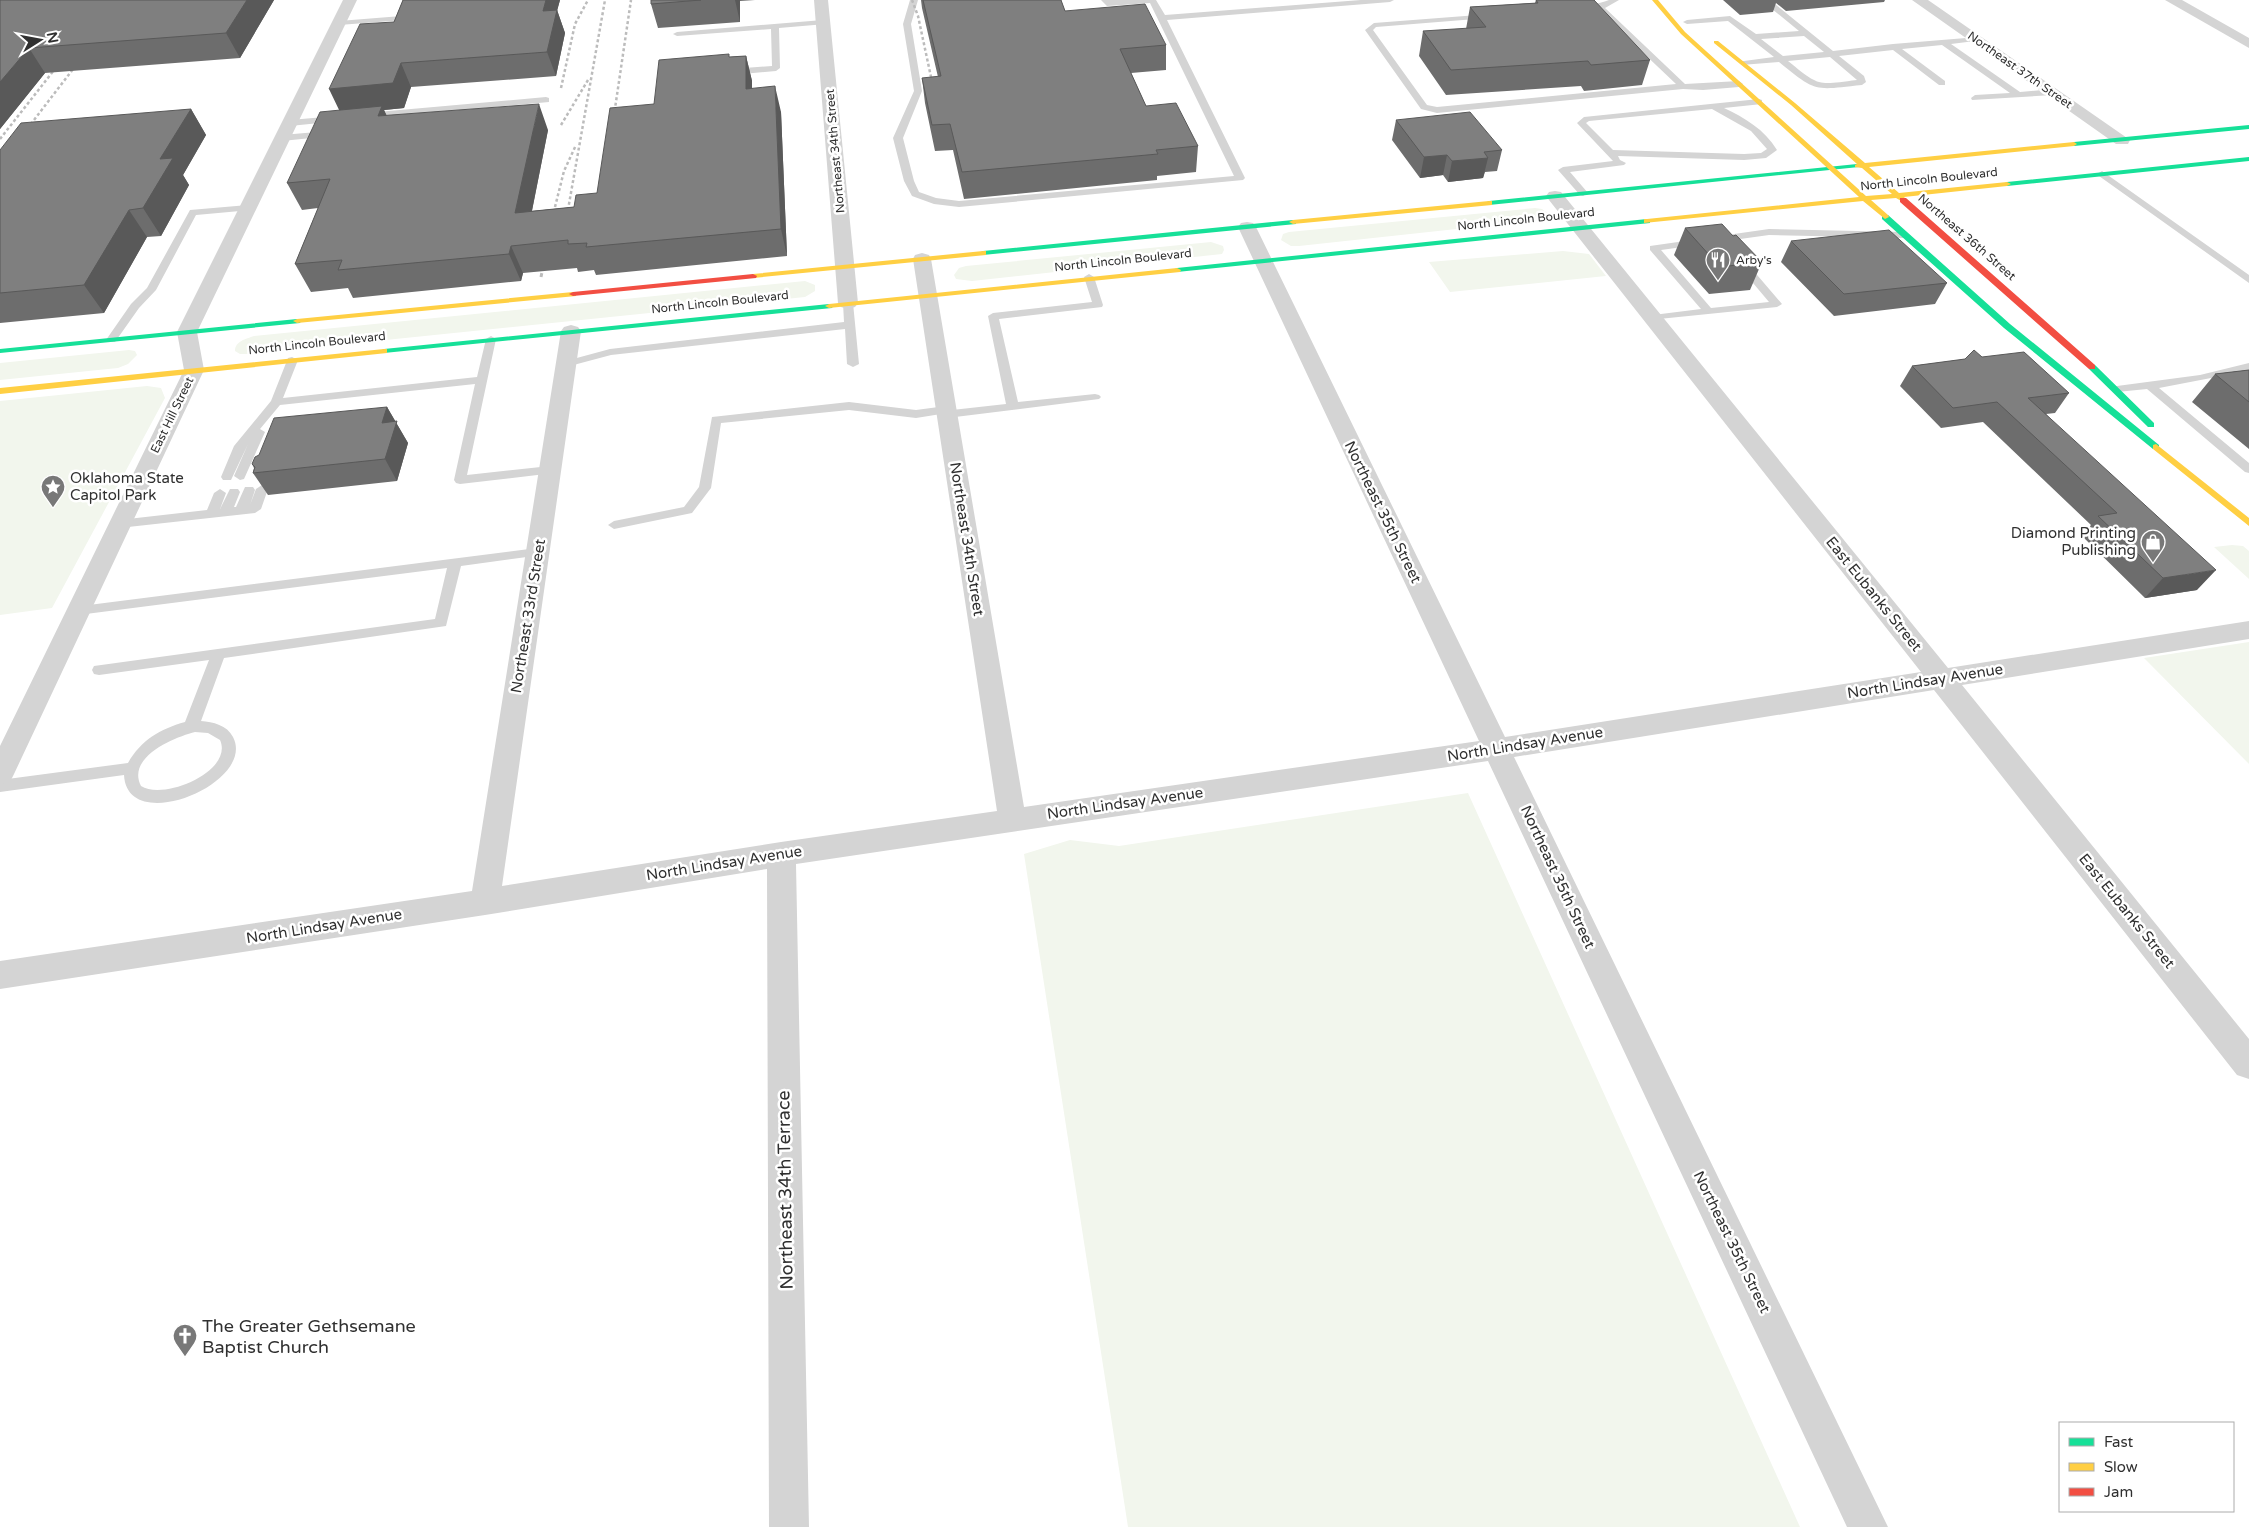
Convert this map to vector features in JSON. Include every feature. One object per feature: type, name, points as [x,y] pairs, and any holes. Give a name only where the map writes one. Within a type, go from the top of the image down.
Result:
[{"type":"main road","name":"Northeast 36th Street","points":[[1659,4],[1706,34],[1779,91],[2043,321],[2117,389],[2249,523]]},
{"type":"main road","name":"Northeast 36th Street","points":[[1659,4],[1683,33],[1738,84],[2007,326],[2235,510]]},
{"type":"main road","name":"North Lincoln Boulevard","points":[[0,351],[2249,127]]},
{"type":"main road","name":"North Lincoln Boulevard","points":[[0,390],[1580,227],[1865,200],[2249,159]]},
{"type":"street","points":[[187,332],[350,0]]},
{"type":"street","name":"Northeast 34th Street","points":[[821,0],[848,303]]},
{"type":"street","name":"Northeast 37th Street","points":[[1919,0],[2122,140]]},
{"type":"street","points":[[2172,0],[2249,44]]},
{"type":"street","name":"East Eubanks Street","points":[[1555,196],[2249,1064]]},
{"type":"street","name":"Northeast 35th Street","points":[[1247,227],[1261,260],[1497,749],[1868,1527]]},
{"type":"street","name":"Northeast 34th Street","points":[[922,259],[1012,819]]},
{"type":"street","name":"Northeast 33rd Street","points":[[485,902],[571,331]]},
{"type":"street","name":"East Hill Street","points":[[0,774],[194,370],[187,332]]},
{"type":"street","name":"North Lindsay Avenue","points":[[0,975],[485,902],[1012,819],[1497,749],[2249,630]]},
{"type":"street","name":"Northeast 34th Terrace","points":[[781,854],[789,1527]]},
{"type":"lane","points":[[916,1],[907,24],[918,91],[898,138],[909,182],[915,194],[934,201],[959,204],[1240,178],[1153,1],[1107,4],[1105,0]]},
{"type":"lane","points":[[1162,18],[1390,0]]},
{"type":"lane","points":[[1570,9],[1600,7],[1615,0]]},
{"type":"lane","points":[[1687,22],[1730,18],[1809,82],[1821,87],[1862,82],[1861,78],[1832,53],[1765,0]]},
{"type":"lane","points":[[1600,7],[1683,86]]},
{"type":"lane","points":[[1501,15],[1374,26],[1369,30],[1424,107],[1437,110],[1683,86],[1703,87],[1738,84]]},
{"type":"lane","points":[[339,23],[421,17]]},
{"type":"lane","points":[[677,34],[823,22]]},
{"type":"lane","points":[[720,72],[776,68],[775,27]]},
{"type":"lane","points":[[1754,37],[1808,33]]},
{"type":"lane","points":[[1744,63],[1975,38]]},
{"type":"lane","points":[[1943,42],[2019,95]]},
{"type":"lane","points":[[1893,46],[1942,83]]},
{"type":"lane","points":[[1975,98],[2053,92]]},
{"type":"lane","points":[[357,117],[546,100]]},
{"type":"lane","points":[[1583,193],[1564,170],[1621,163],[1581,123],[1587,119],[1758,102]]},
{"type":"lane","points":[[1610,153],[1744,157],[1763,156],[1772,150],[1769,144],[1755,130],[1737,118],[1712,106]]},
{"type":"lane","points":[[286,131],[348,118]]},
{"type":"lane","points":[[286,131],[339,133]]},
{"type":"lane","points":[[2102,174],[2249,280]]},
{"type":"lane","points":[[111,340],[136,306],[151,290],[193,212],[248,208]]},
{"type":"lane","points":[[1709,312],[1654,248],[1726,246],[1769,232],[1904,235]]},
{"type":"lane","points":[[1653,318],[1777,304],[1726,246]]},
{"type":"lane","points":[[1013,407],[993,316],[1098,305],[1089,278]]},
{"type":"lane","points":[[848,303],[853,364]]},
{"type":"lane","points":[[566,364],[610,352],[850,325]]},
{"type":"lane","points":[[491,339],[460,480],[550,470]]},
{"type":"lane","points":[[240,476],[252,446],[276,402],[292,360]]},
{"type":"lane","points":[[2117,389],[2217,376],[2249,366]]},
{"type":"lane","points":[[227,477],[240,446],[276,402],[482,380]]},
{"type":"lane","points":[[2150,386],[2249,470]]},
{"type":"lane","points":[[614,525],[688,510],[705,488],[716,420],[849,406],[916,414],[1013,407],[1095,397]]},
{"type":"lane","points":[[2166,400],[2200,417]]},
{"type":"lane","points":[[276,402],[278,422]]},
{"type":"lane","points":[[268,444],[276,402]]},
{"type":"lane","points":[[2224,437],[2238,460]]},
{"type":"lane","points":[[119,524],[255,509],[256,490]]},
{"type":"lane","points":[[226,512],[234,492]]},
{"type":"lane","points":[[212,514],[220,494]]},
{"type":"lane","points":[[78,610],[537,552]]},
{"type":"lane","points":[[99,670],[442,623],[455,563]]},
{"type":"lane","points":[[191,727],[218,654]]},
{"type":"lane","points":[[209,726],[220,730],[228,736],[231,745],[229,755],[222,767],[211,778],[181,794],[150,797],[139,793],[132,786],[130,776],[140,754],[164,735],[191,727],[209,726]]},
{"type":"lane","points":[[0,786],[132,768]]},
{"type":"shaded area","points":[[1535,208],[1542,209],[1550,215],[1549,219],[1299,246],[1291,246],[1281,240],[1283,234],[1289,232]]},
{"type":"shaded area","points":[[1211,242],[1223,246],[1222,254],[972,281],[956,279],[954,275],[959,268],[966,266]]},
{"type":"shaded area","points":[[1563,251],[1589,254],[1606,276],[1450,292],[1429,262]]},
{"type":"shaded area","points":[[805,281],[815,285],[815,291],[805,297],[250,354],[240,354],[235,351],[237,345],[244,339],[254,336]]},
{"type":"shaded area","points":[[129,350],[135,351],[137,355],[128,364],[118,368],[0,380],[0,363]]},
{"type":"shaded area","name":"Oklahoma State Capitol Park","points":[[147,386],[161,388],[165,398],[52,608],[0,615],[0,401]]},
{"type":"shaded area","points":[[2243,546],[2249,551],[2249,579],[2214,547]]},
{"type":"shaded area","points":[[2249,642],[2249,764],[2144,658]]},
{"type":"shaded area","points":[[1468,793],[1800,1527],[1128,1527],[1024,854],[1070,840],[1119,846]]},
{"type":"building","points":[[0,0],[247,0],[226,33],[29,48],[0,82]]},
{"type":"building","points":[[403,0],[546,0],[543,11],[557,10],[547,52],[401,63],[393,83],[329,89],[360,24],[394,22]]},
{"type":"building","points":[[651,0],[701,0],[651,4]]},
{"type":"building","points":[[923,0],[1061,0],[1065,11],[1145,4],[1166,45],[1120,49],[1146,106],[1176,103],[1198,146],[1156,150],[1158,154],[962,172],[950,124],[932,125],[922,78],[941,76]]},
{"type":"building","points":[[1536,0],[1594,0],[1650,60],[1591,65],[1588,61],[1451,70],[1423,31],[1486,27],[1470,7],[1538,3]]},
{"type":"building","points":[[729,54],[729,57],[746,56],[746,89],[775,86],[781,229],[586,247],[587,243],[568,244],[568,240],[511,246],[509,254],[338,270],[342,260],[295,264],[330,179],[287,183],[320,112],[382,106],[378,116],[539,104],[515,213],[574,207],[576,195],[597,193],[610,108],[654,104],[659,60]]},
{"type":"building","points":[[191,109],[160,159],[173,158],[143,208],[129,210],[84,285],[0,293],[0,150],[21,123]]},
{"type":"building","points":[[1470,112],[1502,150],[1484,152],[1488,158],[1452,161],[1447,155],[1424,157],[1396,120]]},
{"type":"building","points":[[1722,224],[1733,236],[1736,235],[1762,262],[1720,267],[1685,228]]},
{"type":"building","points":[[1889,230],[1947,283],[1844,294],[1791,241]]},
{"type":"building","points":[[1974,350],[1982,357],[2024,352],[2069,393],[2028,398],[2216,570],[2163,578],[2098,516],[2117,513],[1997,402],[1953,408],[1912,366],[1965,359]]},
{"type":"building","points":[[2249,370],[2249,402],[2215,374]]},
{"type":"building","points":[[387,407],[382,423],[397,421],[385,459],[253,473],[255,467],[252,464],[255,457],[259,455],[274,418]]},
{"type":"railway","points":[[561,88],[575,24],[588,0]]},
{"type":"railway","points":[[566,221],[605,0]]},
{"type":"railway","points":[[613,122],[631,0]]},
{"type":"railway","points":[[912,0],[918,16],[934,91]]},
{"type":"railway","points":[[0,139],[62,60]]},
{"type":"railway","points":[[24,133],[80,60]]},
{"type":"railway","points":[[561,125],[588,80]]},
{"type":"railway","points":[[551,223],[564,171],[576,145]]},
{"type":"railway","points":[[541,277],[545,258]]},
{"type":"traffic: fast","points":[[2074,144],[2249,127]]},
{"type":"traffic: fast","points":[[2007,184],[2249,159]]},
{"type":"traffic: fast","points":[[1489,203],[1857,166]]},
{"type":"traffic: fast","points":[[1885,217],[2007,326],[2156,447]]},
{"type":"traffic: fast","points":[[1177,270],[1647,221]]},
{"type":"traffic: fast","points":[[983,253],[1293,222]]},
{"type":"traffic: fast","points":[[384,351],[829,306]]},
{"type":"traffic: fast","points":[[0,351],[297,321]]},
{"type":"traffic: fast","points":[[2092,367],[2151,425]]},
{"type":"traffic: slow","points":[[1655,0],[1683,33],[1885,217]]},
{"type":"traffic: slow","points":[[1716,42],[1793,104],[1903,200]]},
{"type":"traffic: slow","points":[[1857,166],[2074,144]]},
{"type":"traffic: slow","points":[[1647,221],[2007,184]]},
{"type":"traffic: slow","points":[[1293,222],[1489,203]]},
{"type":"traffic: slow","points":[[753,276],[983,253]]},
{"type":"traffic: slow","points":[[829,306],[1177,270]]},
{"type":"traffic: slow","points":[[297,321],[573,294]]},
{"type":"traffic: slow","points":[[0,391],[384,351]]},
{"type":"traffic: slow","points":[[2156,447],[2249,523]]},
{"type":"traffic: jam","points":[[1903,200],[2092,367]]},
{"type":"traffic: jam","points":[[573,294],[753,276]]},
{"type":"place","name":"Arby's","points":[[1718,281]]},
{"type":"place","name":"Oklahoma State Capitol Park","points":[[53,508]]},
{"type":"place","name":"Diamond Printing Publishing","points":[[2153,563]]},
{"type":"place","name":"The Greater Gethsemane Baptist Church","points":[[185,1357]]}]
